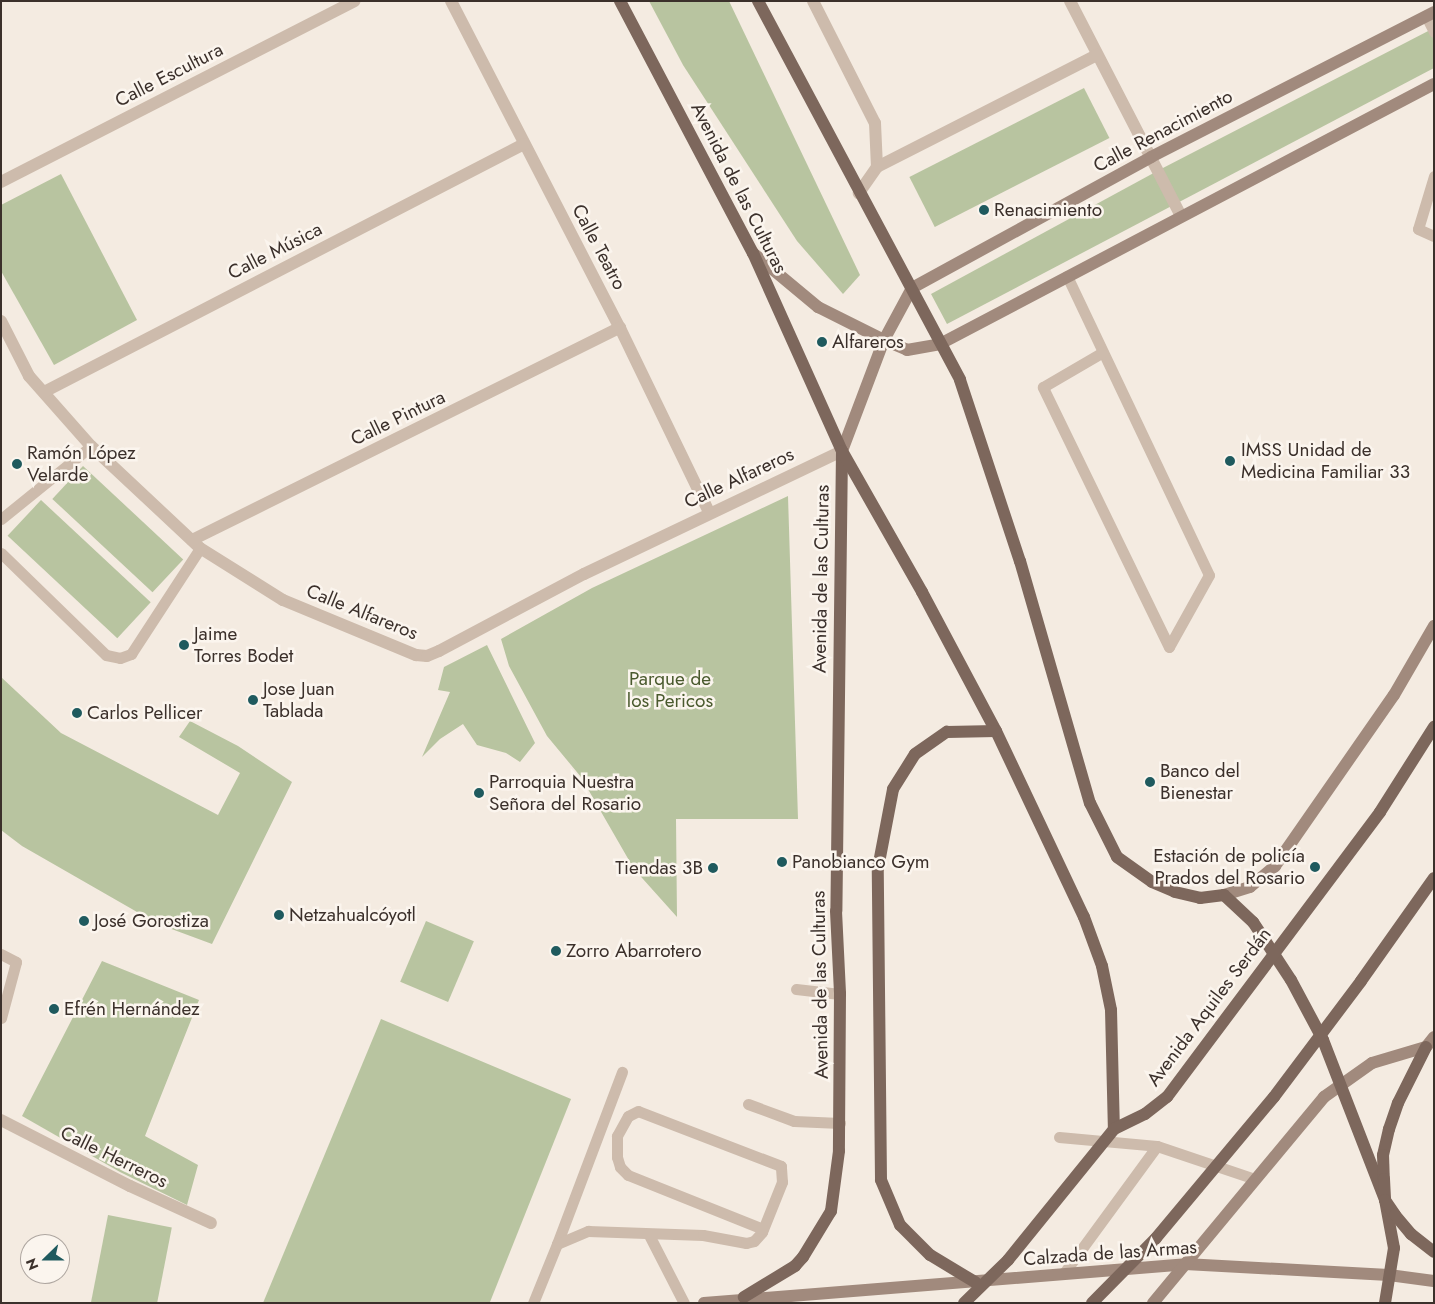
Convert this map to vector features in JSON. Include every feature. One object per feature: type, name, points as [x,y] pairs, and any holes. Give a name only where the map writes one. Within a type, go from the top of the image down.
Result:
[{"type":"main road","name":"Avenida de las Culturas","points":[[620,1],[753,253],[842,451],[836,911],[840,994],[840,1123],[831,1211],[820,1231],[794,1266],[744,1297]]},
{"type":"main road","points":[[758,1],[859,194],[912,288],[960,380],[1020,561],[1090,802],[1117,856],[1152,882],[1175,892],[1200,898],[1224,895],[1253,922],[1291,980],[1323,1040],[1339,1086],[1385,1200],[1411,1234],[1434,1252]]},
{"type":"main road","points":[[842,451],[922,592],[996,731],[1058,856],[1102,966],[1113,1041],[1114,1129]]},
{"type":"main road","name":"Avenida Aquiles Serdán","points":[[964,1303],[1014,1252],[1114,1129],[1145,1114],[1167,1097],[1380,812],[1434,727]]},
{"type":"main road","points":[[975,1282],[930,1255],[900,1226],[881,1180],[878,868],[893,789],[915,754],[947,732],[996,731]]},
{"type":"main road","points":[[1096,1299],[1156,1238],[1274,1097],[1361,982],[1434,878]]},
{"type":"main road","points":[[1385,1303],[1394,1248],[1385,1200],[1383,1155],[1398,1103],[1430,1042]]},
{"type":"street","name":"Calle Escultura","points":[[1,182],[354,1]]},
{"type":"street","name":"Calle Teatro","points":[[451,1],[620,328],[709,512]]},
{"type":"street","points":[[813,1],[875,123],[877,167]]},
{"type":"street","points":[[1070,1],[1181,216]]},
{"type":"street","name":"Calle Renacimiento","points":[[912,288],[1151,157],[1430,14]]},
{"type":"street","points":[[859,194],[877,167],[1097,54]]},
{"type":"street","points":[[753,253],[818,307],[884,340],[907,350],[940,344],[1434,84]]},
{"type":"street","name":"Calle Música","points":[[44,392],[524,144]]},
{"type":"street","name":"Avenida de las Culturas","points":[[842,451],[884,340],[912,288]]},
{"type":"street","name":"Calle Alfareros","points":[[1,321],[29,376],[91,446],[196,544],[283,600],[406,652],[427,656],[709,512],[842,451]]},
{"type":"street","name":"Calle Pintura","points":[[196,544],[620,328]]},
{"type":"street","points":[[1224,895],[1250,887],[1276,866],[1394,695],[1434,626]]},
{"type":"street","points":[[1153,1303],[1324,1097],[1372,1063],[1430,1042]]},
{"type":"street","name":"Calle Herreros","points":[[1,1120],[113,1178],[211,1223]]},
{"type":"street","name":"Calzada de las Armas","points":[[704,1303],[744,1297],[975,1282],[1185,1264],[1389,1275],[1434,1281]]},
{"type":"lane","points":[[1430,14],[1434,32]]},
{"type":"lane","points":[[1434,176],[1418,229],[1434,236]]},
{"type":"lane","points":[[1067,276],[1209,575],[1169,647],[1043,387],[1103,352]]},
{"type":"lane","points":[[1,519],[91,446]]},
{"type":"lane","points":[[1,553],[106,655],[120,658],[131,654],[196,544]]},
{"type":"lane","points":[[1,954],[16,962],[1,1018]]},
{"type":"lane","points":[[796,989],[840,994]]},
{"type":"lane","points":[[533,1303],[622,1072]]},
{"type":"lane","points":[[748,1104],[794,1121],[840,1123]]},
{"type":"lane","points":[[557,1244],[588,1231],[649,1235],[703,1235],[746,1243],[754,1241],[763,1229],[782,1182],[781,1166],[644,1110],[628,1116],[617,1136],[616,1152],[620,1167],[628,1175],[763,1229]]},
{"type":"lane","points":[[1058,1137],[1157,1146],[1255,1179]]},
{"type":"lane","points":[[1064,1273],[1157,1146]]},
{"type":"lane","points":[[649,1235],[684,1303]]},
{"type":"green space","points":[[649,1],[729,1],[860,275],[843,294],[797,241],[683,65]]},
{"type":"green space","points":[[1434,28],[1434,68],[947,324],[931,294],[1161,169]]},
{"type":"green space","points":[[1084,88],[1109,138],[935,227],[909,177]]},
{"type":"green space","points":[[61,174],[137,320],[54,365],[1,271],[1,205]]},
{"type":"green space","points":[[83,466],[183,559],[153,592],[52,499]]},
{"type":"green space","name":"Parque de los Pericos","points":[[788,496],[798,819],[676,819],[677,917],[634,869],[581,777],[547,736],[509,666],[501,639],[592,588]]},
{"type":"green space","points":[[41,500],[151,602],[117,638],[8,536]]},
{"type":"green space","points":[[487,645],[535,743],[520,762],[506,753],[477,745],[463,724],[440,739],[422,757],[450,692],[438,690],[444,667]]},
{"type":"green space","points":[[1,677],[61,733],[218,815],[240,773],[179,737],[190,721],[238,746],[292,782],[212,944],[158,924],[22,846],[1,830]]},
{"type":"green space","points":[[426,921],[474,941],[448,1002],[400,982]]},
{"type":"green space","points":[[102,961],[199,1000],[145,1136],[198,1165],[187,1205],[120,1172],[22,1116]]},
{"type":"green space","points":[[381,1019],[571,1099],[490,1302],[263,1303]]},
{"type":"green space","points":[[108,1215],[172,1227],[157,1303],[91,1302]]},
{"type":"place","name":"Renacimiento","points":[[984,210]]},
{"type":"place","name":"Alfareros","points":[[822,342]]},
{"type":"place","name":"IMSS Unidad de Medicina Familiar 33","points":[[1230,461]]},
{"type":"place","name":"Ramón López Velarde","points":[[17,464]]},
{"type":"place","name":"Jaime Torres Bodet","points":[[184,645]]},
{"type":"place","name":"Jose Juan Tablada","points":[[253,700]]},
{"type":"place","name":"Carlos Pellicer","points":[[77,713]]},
{"type":"place","name":"Banco del Bienestar","points":[[1150,782]]},
{"type":"place","name":"Parroquia Nuestra Señora del Rosario","points":[[479,793]]},
{"type":"place","name":"Panobianco Gym","points":[[782,862]]},
{"type":"place","name":"Estación de policía Prados del Rosario","points":[[1315,867]]},
{"type":"place","name":"Tiendas 3B","points":[[713,868]]},
{"type":"place","name":"Netzahualcóyotl","points":[[279,915]]},
{"type":"place","name":"José Gorostiza","points":[[84,921]]},
{"type":"place","name":"Zorro Abarrotero","points":[[556,951]]},
{"type":"place","name":"Efrén Hernández","points":[[54,1009]]}]
